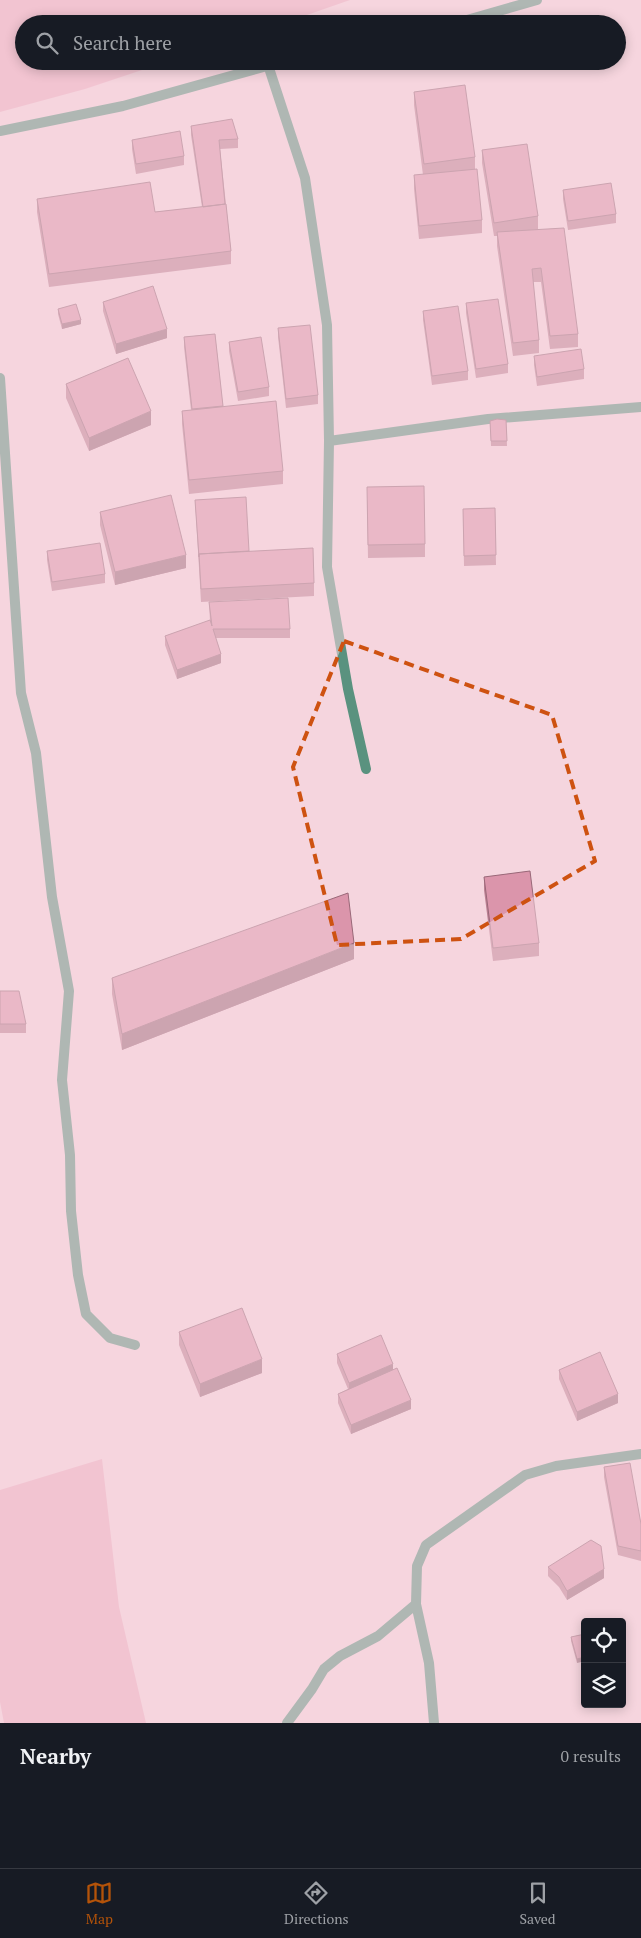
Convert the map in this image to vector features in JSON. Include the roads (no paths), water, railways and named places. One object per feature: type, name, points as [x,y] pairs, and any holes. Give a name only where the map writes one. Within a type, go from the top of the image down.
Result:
[{"type":"street","points":[[484,15],[537,0]]},
{"type":"street","points":[[0,131],[123,106],[250,70]]},
{"type":"street","points":[[270,70],[306,188],[327,326],[329,441],[327,567],[348,689],[366,769]]},
{"type":"street","points":[[0,378],[22,693],[36,753],[52,897],[69,991],[62,1080],[70,1155],[71,1211],[78,1276],[86,1314],[110,1338],[135,1345]]},
{"type":"street","points":[[329,441],[488,419],[641,407]]},
{"type":"street","points":[[434,1723],[429,1663],[416,1604],[417,1566],[426,1545],[525,1475],[556,1466],[641,1454]]},
{"type":"street","points":[[286,1723],[312,1689],[324,1669],[340,1656],[378,1636],[416,1604]]}]
